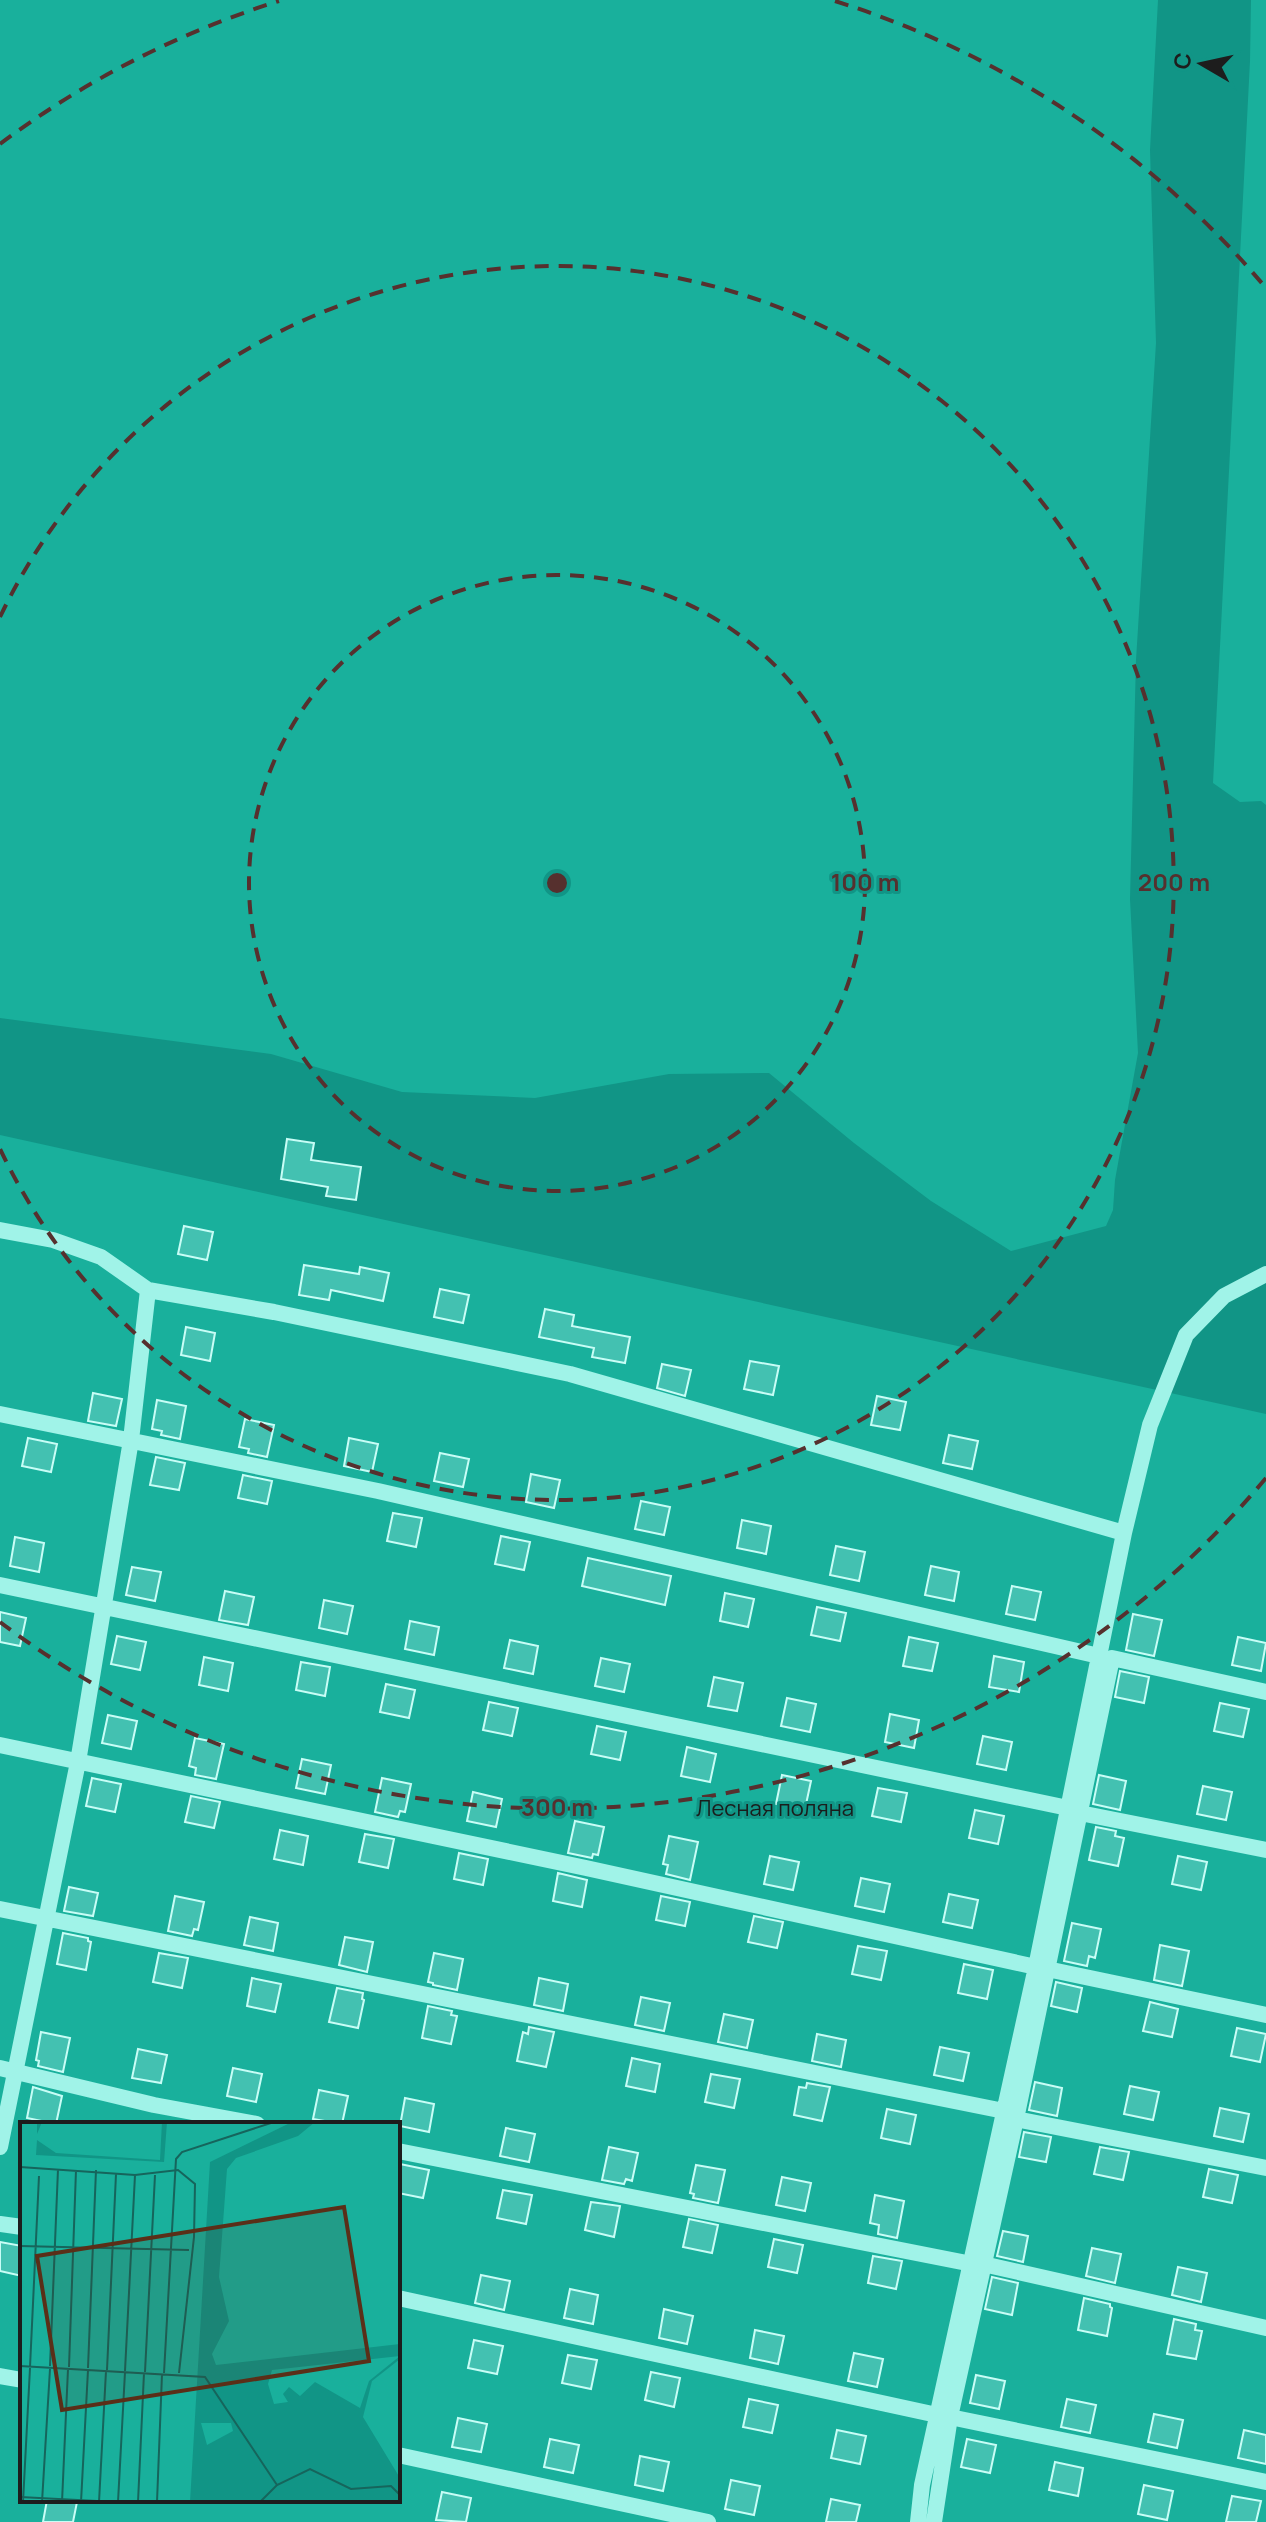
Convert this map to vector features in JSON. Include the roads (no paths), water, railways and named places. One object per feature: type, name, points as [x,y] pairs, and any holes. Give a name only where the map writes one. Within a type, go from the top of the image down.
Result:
[{"type":"street","points":[[0,1230],[53,1240],[101,1257],[148,1290],[274,1312],[570,1374],[1124,1533]]},
{"type":"street","points":[[918,2522],[922,2485],[944,2416],[1042,1968],[1074,1811],[1099,1656],[1150,1425],[1186,1335],[1224,1296],[1266,1274]]},
{"type":"street","points":[[0,2147],[8,2070],[47,1920],[78,1762],[131,1440],[148,1290]]},
{"type":"street","points":[[0,1414],[378,1491],[1099,1656]]},
{"type":"street","points":[[0,1585],[1266,1850]]},
{"type":"street","points":[[1074,1811],[1112,1658],[1266,1692]]},
{"type":"street","points":[[0,1745],[1266,2015]]},
{"type":"street","points":[[0,1909],[1266,2168]]},
{"type":"street","points":[[8,2070],[154,2105],[246,2122]]},
{"type":"street","points":[[400,2151],[978,2264],[1266,2328]]},
{"type":"street","points":[[0,2224],[20,2227]]},
{"type":"street","points":[[400,2298],[1266,2482]]},
{"type":"street","points":[[0,2376],[20,2380]]},
{"type":"street","points":[[934,2522],[944,2416]]},
{"type":"street","points":[[400,2455],[708,2522]]},
{"type":"park label","name":"Лесная поляна","points":[[775,1808]]}]
